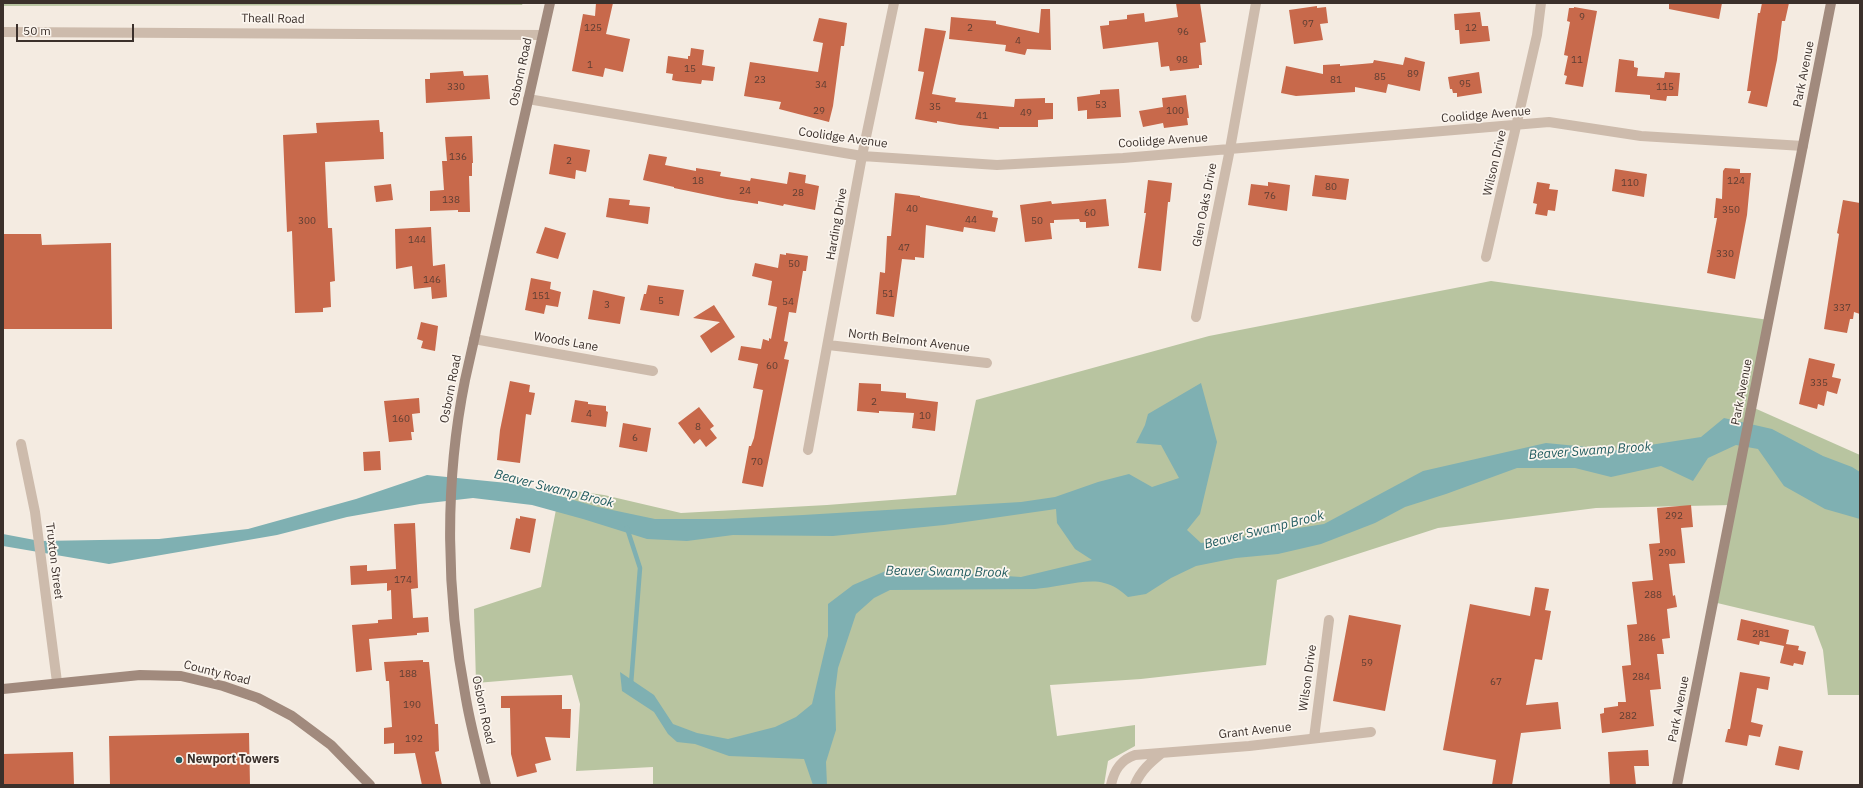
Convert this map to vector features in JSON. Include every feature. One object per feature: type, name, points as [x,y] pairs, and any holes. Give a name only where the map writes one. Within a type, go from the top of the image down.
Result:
[{"type":"street","name":"Osborn Road","points":[[486,785],[466,700],[458,646],[452,558],[452,465],[460,404],[550,3]]},
{"type":"street","name":"Harding Drive","points":[[808,450],[862,156],[894,3]]},
{"type":"street","name":"Glen Oaks Drive","points":[[1196,317],[1230,149],[1256,3]]},
{"type":"street","name":"Wilson Drive","points":[[1486,257],[1537,35],[1541,3]]},
{"type":"street","name":"Park Avenue","points":[[1677,785],[1831,3]]},
{"type":"street","name":"Theall Road","points":[[3,32],[542,35]]},
{"type":"street","name":"Coolidge Avenue","points":[[528,99],[862,156],[997,164],[1123,158],[1549,122],[1641,136],[1803,146]]},
{"type":"street","name":"Woods Lane","points":[[474,339],[653,371]]},
{"type":"street","name":"North Belmont Avenue","points":[[828,345],[987,363]]},
{"type":"street","name":"Truxton Street","points":[[21,444],[35,512],[57,682]]},
{"type":"street","name":"Wilson Drive","points":[[1314,738],[1329,620]]},
{"type":"street","name":"County Road","points":[[3,689],[57,682],[140,675],[181,676],[223,686],[258,698],[292,716],[331,745],[370,785]]},
{"type":"street","name":"Grant Avenue","points":[[1111,785],[1118,765],[1128,757],[1371,732]]},
{"type":"street","points":[[1135,785],[1151,761],[1162,753]]},
{"type":"green space","points":[[3,3],[523,3],[522,5],[3,6]]},
{"type":"green space","points":[[1491,281],[1769,320],[1752,407],[1860,455],[1860,695],[1828,695],[1823,650],[1814,626],[1713,602],[1732,505],[1596,508],[1438,528],[1277,580],[1266,665],[1141,679],[1050,685],[1057,736],[1135,725],[1135,746],[1108,761],[1104,785],[653,785],[653,767],[576,771],[580,704],[572,675],[476,683],[474,609],[541,587],[560,489],[604,495],[681,513],[827,505],[956,495],[976,400],[1209,336]]},
{"type":"water","points":[[1201,383],[1217,442],[1200,514],[1187,530],[1201,543],[1324,524],[1423,471],[1546,443],[1618,450],[1701,437],[1724,418],[1772,429],[1823,456],[1852,467],[1860,472],[1860,519],[1825,509],[1784,486],[1758,449],[1736,445],[1708,458],[1693,481],[1661,466],[1611,477],[1575,468],[1517,468],[1446,494],[1405,507],[1375,523],[1321,544],[1278,554],[1236,558],[1196,566],[1171,578],[1146,594],[1128,597],[1120,590],[1108,584],[1097,582],[1080,582],[1035,589],[890,590],[874,598],[856,614],[838,668],[835,692],[836,730],[826,762],[827,785],[813,785],[804,759],[729,756],[695,744],[677,742],[668,734],[654,712],[622,691],[620,672],[654,695],[673,724],[697,733],[728,739],[775,727],[796,717],[812,704],[828,636],[828,604],[853,585],[888,570],[915,570],[1021,577],[1092,560],[1075,549],[1057,523],[1056,509],[944,525],[833,536],[733,535],[687,541],[647,539],[532,505],[473,498],[420,504],[347,517],[277,535],[109,564],[3,546],[3,534],[40,541],[159,539],[248,529],[356,499],[427,475],[517,484],[598,507],[655,519],[723,519],[1021,502],[1055,497],[1098,482],[1129,474],[1152,487],[1179,478],[1161,445],[1136,443],[1145,425],[1148,414]]},
{"type":"building","points":[[596,3],[613,3],[606,34],[630,39],[623,72],[605,68],[603,77],[572,71],[583,14],[595,16]]},
{"type":"building","points":[[1176,3],[1200,3],[1206,42],[1200,43],[1202,65],[1199,65],[1199,68],[1170,71],[1169,66],[1161,67],[1158,42],[1103,49],[1100,26],[1109,25],[1109,21],[1127,19],[1127,15],[1144,13],[1145,22],[1178,17]]},
{"type":"building","points":[[1669,3],[1722,3],[1719,19],[1669,9]]},
{"type":"building","points":[[1762,3],[1789,3],[1785,21],[1782,21],[1777,60],[1767,107],[1748,103],[1751,91],[1747,91],[1758,13],[1760,13]]},
{"type":"building","points":[[1317,6],[1317,8],[1326,7],[1328,23],[1320,24],[1323,40],[1294,44],[1289,10]]},
{"type":"building","points":[[1574,7],[1597,11],[1583,87],[1565,84],[1567,76],[1564,75],[1568,56],[1564,55],[1570,22],[1567,21],[1569,8]]},
{"type":"building","points":[[1041,9],[1050,9],[1051,50],[1027,49],[1025,55],[1005,51],[1006,45],[949,39],[951,17],[996,21],[996,24],[1039,33]]},
{"type":"building","points":[[1480,12],[1482,26],[1488,26],[1490,41],[1460,44],[1459,30],[1455,30],[1454,14]]},
{"type":"building","points":[[819,18],[847,23],[844,46],[841,46],[833,106],[829,122],[779,109],[781,102],[744,96],[750,62],[818,72],[823,43],[813,41]]},
{"type":"building","points":[[925,28],[946,31],[932,94],[956,98],[955,102],[1014,107],[1015,99],[1045,98],[1045,103],[1053,103],[1053,119],[1038,120],[1038,127],[999,127],[999,129],[937,121],[937,123],[915,119],[924,72],[918,71]]},
{"type":"building","points":[[691,48],[704,50],[702,65],[715,67],[713,81],[702,80],[701,84],[676,81],[672,80],[673,74],[666,73],[668,56],[688,59]]},
{"type":"building","points":[[1405,57],[1425,62],[1420,91],[1388,84],[1386,93],[1355,87],[1355,92],[1296,96],[1281,93],[1286,66],[1323,74],[1323,65],[1340,64],[1340,66],[1373,63],[1374,60],[1403,65]]},
{"type":"building","points":[[1619,59],[1634,61],[1634,67],[1638,68],[1637,76],[1664,78],[1665,72],[1680,73],[1678,96],[1667,96],[1666,101],[1650,99],[1650,95],[1615,92]]},
{"type":"building","points":[[463,71],[464,76],[488,75],[490,99],[426,103],[425,79],[430,79],[430,73]]},
{"type":"building","points":[[1479,72],[1482,93],[1457,97],[1457,93],[1453,93],[1452,89],[1450,89],[1448,77]]},
{"type":"building","points":[[1119,89],[1121,117],[1087,119],[1087,110],[1078,111],[1077,97],[1100,94],[1100,90]]},
{"type":"building","points":[[1186,95],[1189,118],[1187,118],[1188,125],[1164,128],[1163,123],[1143,127],[1139,111],[1163,107],[1162,98]]},
{"type":"building","points":[[379,120],[380,132],[383,132],[384,159],[325,162],[328,228],[332,228],[335,281],[330,282],[331,307],[323,308],[323,312],[295,313],[292,231],[287,232],[283,135],[317,133],[316,123]]},
{"type":"building","points":[[472,136],[473,163],[472,176],[469,176],[470,212],[458,212],[458,210],[430,211],[430,191],[444,190],[442,161],[447,161],[445,137]]},
{"type":"building","points":[[554,144],[590,150],[586,172],[576,170],[575,179],[549,174]]},
{"type":"building","points":[[649,154],[667,157],[665,165],[696,171],[696,168],[721,172],[720,176],[750,181],[751,178],[787,184],[789,172],[806,175],[805,183],[819,186],[815,210],[784,204],[783,206],[758,201],[758,204],[727,199],[643,180]]},
{"type":"building","points":[[1725,168],[1740,169],[1740,173],[1751,173],[1747,215],[1735,279],[1707,273],[1717,218],[1714,218],[1716,198],[1722,199],[1723,171]]},
{"type":"building","points":[[1615,169],[1647,174],[1644,197],[1612,191]]},
{"type":"building","points":[[1315,175],[1349,179],[1346,200],[1312,196]]},
{"type":"building","points":[[1148,180],[1172,183],[1170,202],[1168,202],[1161,271],[1138,268],[1146,213],[1144,213]]},
{"type":"building","points":[[1268,182],[1290,185],[1287,211],[1248,205],[1251,184],[1268,186]]},
{"type":"building","points":[[1537,182],[1550,184],[1549,189],[1558,190],[1555,211],[1548,210],[1547,216],[1535,214],[1537,204],[1533,203]]},
{"type":"building","points":[[391,184],[393,200],[376,202],[374,186]]},
{"type":"building","points":[[895,193],[920,196],[993,211],[992,217],[998,218],[995,232],[964,227],[963,232],[926,225],[924,258],[915,257],[915,260],[902,259],[894,317],[876,314],[880,272],[885,273],[887,236],[891,236]]},
{"type":"building","points":[[609,198],[630,200],[629,205],[650,207],[648,224],[606,217]]},
{"type":"building","points":[[1106,199],[1109,226],[1086,228],[1086,222],[1080,222],[1079,219],[1054,220],[1054,223],[1050,223],[1052,239],[1025,242],[1020,205],[1051,201],[1052,204]]},
{"type":"building","points":[[1843,200],[1860,203],[1860,314],[1854,312],[1853,319],[1850,319],[1847,333],[1824,329]]},
{"type":"building","points":[[431,227],[433,266],[445,264],[447,297],[432,299],[431,287],[414,289],[412,266],[396,269],[395,229]]},
{"type":"building","points":[[545,227],[566,233],[558,259],[536,253]]},
{"type":"building","points":[[3,234],[41,234],[42,245],[111,243],[112,329],[3,329]]},
{"type":"building","points":[[786,253],[808,256],[806,271],[803,271],[796,313],[789,312],[784,341],[788,342],[784,359],[789,360],[763,487],[742,483],[749,446],[751,446],[754,438],[763,390],[753,388],[758,364],[738,360],[741,346],[761,349],[763,339],[769,341],[769,338],[771,339],[777,307],[768,305],[772,281],[752,276],[755,263],[778,268],[780,254],[786,255]]},
{"type":"building","points":[[531,278],[551,282],[550,289],[561,292],[558,307],[546,305],[544,314],[525,310]]},
{"type":"building","points":[[648,285],[684,290],[679,316],[640,310]]},
{"type":"building","points":[[593,290],[625,297],[620,324],[588,319]]},
{"type":"building","points":[[714,305],[735,337],[711,353],[700,336],[720,322],[693,318]]},
{"type":"building","points":[[421,322],[438,326],[435,351],[421,348],[423,341],[417,339]]},
{"type":"building","points":[[1809,358],[1835,364],[1832,377],[1841,379],[1837,394],[1827,391],[1824,406],[1818,404],[1817,409],[1799,404]]},
{"type":"building","points":[[510,381],[530,385],[529,392],[535,393],[531,415],[526,414],[520,463],[497,460],[500,430]]},
{"type":"building","points":[[859,383],[881,384],[881,391],[906,393],[906,398],[938,402],[935,431],[912,428],[914,413],[879,411],[879,413],[857,411]]},
{"type":"building","points":[[419,398],[420,413],[412,414],[414,432],[411,432],[412,440],[389,442],[384,401]]},
{"type":"building","points":[[575,400],[588,402],[588,404],[606,406],[606,411],[608,412],[606,427],[571,422]]},
{"type":"building","points":[[699,407],[714,426],[710,429],[717,438],[706,447],[700,439],[694,444],[678,423]]},
{"type":"building","points":[[623,423],[651,428],[647,452],[619,447]]},
{"type":"building","points":[[380,451],[381,470],[364,471],[363,452]]},
{"type":"building","points":[[1691,505],[1693,527],[1681,528],[1685,563],[1669,564],[1673,596],[1675,595],[1677,607],[1667,609],[1670,638],[1662,639],[1664,654],[1657,654],[1661,689],[1650,690],[1654,726],[1602,733],[1600,714],[1604,713],[1604,708],[1618,706],[1618,702],[1626,702],[1622,666],[1631,665],[1627,625],[1637,624],[1632,582],[1653,580],[1649,544],[1660,543],[1657,508]]},
{"type":"building","points":[[520,516],[536,519],[530,553],[510,549],[516,518],[520,519]]},
{"type":"building","points":[[415,523],[418,588],[411,589],[413,618],[428,617],[429,632],[417,633],[417,635],[369,639],[372,670],[356,672],[352,625],[378,623],[378,620],[392,619],[391,590],[387,591],[387,583],[351,585],[350,566],[367,565],[367,571],[396,569],[394,524]]},
{"type":"building","points":[[1535,587],[1549,589],[1545,610],[1551,611],[1542,660],[1535,659],[1526,705],[1558,702],[1561,729],[1521,733],[1512,785],[1492,785],[1496,760],[1443,750],[1470,604],[1530,616]]},
{"type":"building","points":[[1349,615],[1401,625],[1385,711],[1333,701]]},
{"type":"building","points":[[1741,619],[1789,630],[1786,644],[1799,646],[1798,650],[1806,652],[1803,665],[1794,663],[1793,666],[1780,663],[1784,646],[1760,641],[1759,645],[1737,640]]},
{"type":"building","points":[[423,660],[423,662],[429,662],[435,724],[438,724],[439,751],[435,752],[442,785],[422,785],[415,753],[394,754],[394,743],[384,744],[384,728],[392,727],[389,681],[386,681],[384,662]]},
{"type":"building","points":[[1740,672],[1770,677],[1768,690],[1757,688],[1751,722],[1763,725],[1760,737],[1749,735],[1747,746],[1725,742],[1728,729],[1730,729]]},
{"type":"building","points":[[562,695],[562,709],[571,709],[570,738],[545,737],[551,760],[535,764],[537,772],[517,777],[511,754],[510,708],[501,708],[501,696]]},
{"type":"building","name":"Newport Towers","points":[[249,733],[250,785],[110,785],[109,736]]},
{"type":"building","points":[[1779,746],[1803,751],[1799,770],[1775,765]]},
{"type":"building","points":[[1648,750],[1649,766],[1634,766],[1636,785],[1610,785],[1608,752]]},
{"type":"building","points":[[73,752],[74,785],[3,785],[3,754]]},
{"type":"waterway","name":"Beaver Swamp Brook","points":[[627,528],[640,568],[631,684]]},
{"type":"place","name":"Newport Towers","points":[[179,760]]}]
